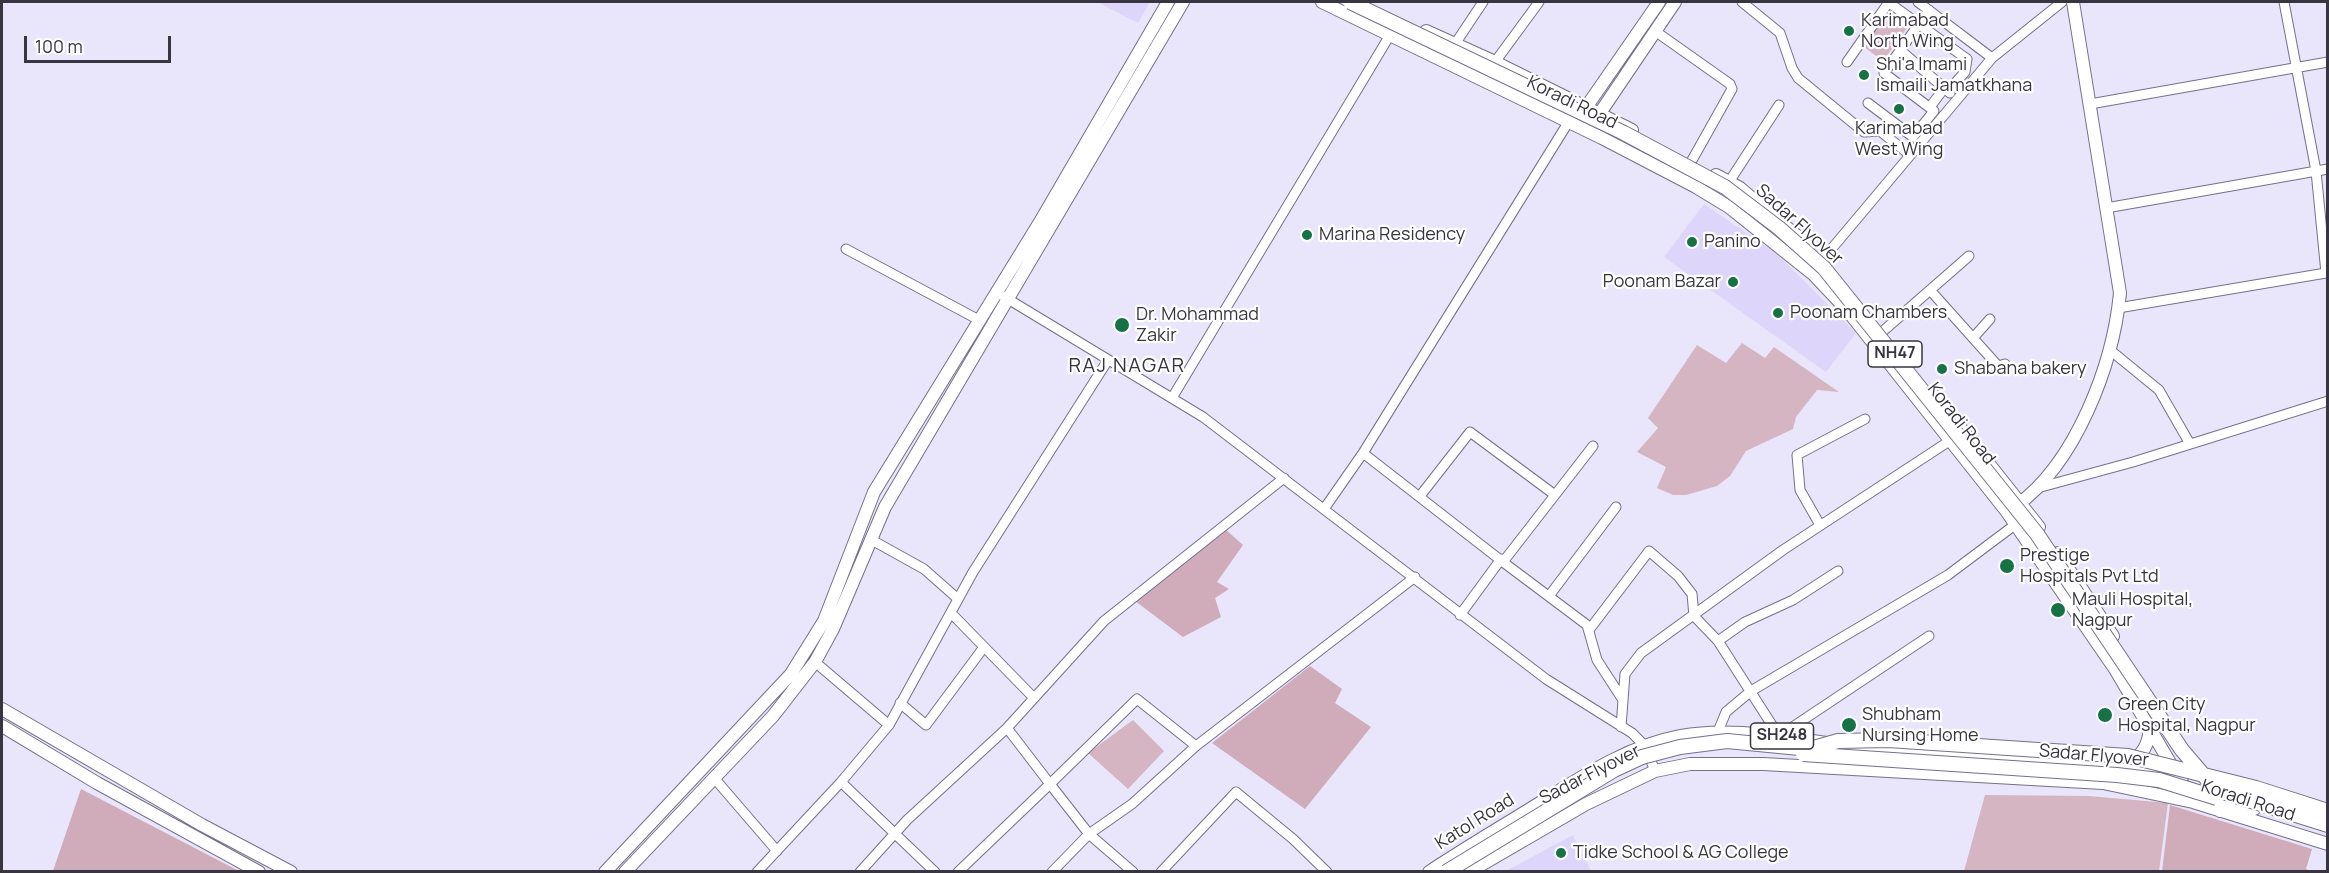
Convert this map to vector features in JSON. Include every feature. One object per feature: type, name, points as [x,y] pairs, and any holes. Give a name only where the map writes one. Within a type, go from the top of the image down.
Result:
[{"type":"highway","name":"Sadar Flyover","points":[[1338,2],[1677,166],[1733,200],[1825,276],[2038,542],[2177,750],[2219,805]]},
{"type":"highway","name":"Sadar Flyover","points":[[1350,2],[1624,133],[1725,187],[1779,228],[1824,268],[2030,525],[2076,588],[2182,750],[2206,778],[2223,792],[2328,825]]},
{"type":"highway","name":"Sadar Flyover","points":[[1446,872],[1565,798],[1642,757],[1680,747],[1727,741],[1810,749],[1838,741],[1888,740],[2128,756],[2256,788],[2328,811]]},
{"type":"highway","name":"Sadar Flyover","points":[[1455,872],[1620,776],[1680,754],[1716,750],[1751,749],[2117,775],[2158,780],[2219,805],[2328,832]]},
{"type":"main road","points":[[625,872],[715,780],[773,716],[815,662],[833,629],[870,539],[917,449],[1063,184],[1168,2]]},
{"type":"main road","points":[[605,872],[791,674],[824,621],[874,492],[979,320],[1001,295],[1183,2]]},
{"type":"main road","name":"Koradi Road","points":[[1322,2],[1569,122],[1696,187],[1729,207],[1814,274],[1846,310],[2007,512],[2115,669],[2174,775],[2193,802]]},
{"type":"main road","points":[[1584,105],[1659,2]]},
{"type":"main road","points":[[1600,113],[1675,2]]},
{"type":"main road","points":[[2007,512],[2040,487],[2066,453],[2100,380],[2110,350],[2120,293],[2073,2]]},
{"type":"main road","name":"Koradi Road","points":[[1367,3],[1600,113],[1740,188],[1792,230],[1823,260],[2030,514],[2080,586],[2219,805]]},
{"type":"main road","points":[[2,708],[192,820],[291,872]]},
{"type":"main road","points":[[2,726],[97,783],[259,872]]},
{"type":"main road","points":[[2127,766],[2143,753],[2149,743],[2150,729]]},
{"type":"main road","name":"Katol Road","points":[[1429,872],[1574,781],[1645,746],[1682,735],[1779,736],[1853,747],[2127,766],[2204,781],[2328,817]]},
{"type":"main road","name":"Koradi Road","points":[[1655,771],[1690,764],[1762,764],[2103,783],[2193,802],[2219,805],[2328,844]]},
{"type":"main road","name":"SH248","points":[[1469,872],[1586,804],[1655,771]]},
{"type":"street","points":[[1455,44],[1483,2]]},
{"type":"street","points":[[1495,62],[1539,2]]},
{"type":"street","points":[[1742,2],[1780,33],[1792,68],[1798,78],[1864,132],[1880,131],[1910,155]]},
{"type":"street","points":[[1847,62],[1888,2],[1967,59],[1965,72],[1947,89],[1913,137],[1868,103]]},
{"type":"street","points":[[1918,2],[1992,58]]},
{"type":"street","points":[[1823,260],[1992,58],[2062,2]]},
{"type":"street","points":[[2118,308],[2326,273],[2316,171],[2284,2]]},
{"type":"street","points":[[1929,9],[1884,73],[1932,109],[1952,105]]},
{"type":"street","points":[[1172,398],[1400,20]]},
{"type":"street","points":[[1655,31],[1730,84],[1732,89],[1691,162]]},
{"type":"street","points":[[1900,50],[1947,89],[1952,105]]},
{"type":"street","points":[[2090,104],[2328,62]]},
{"type":"street","points":[[1324,509],[1363,453],[1569,122],[1584,105]]},
{"type":"street","points":[[1729,182],[1779,105]]},
{"type":"street","points":[[2106,208],[2328,169]]},
{"type":"street","points":[[846,249],[979,320]]},
{"type":"street","points":[[1882,332],[1969,256]]},
{"type":"street","points":[[1930,290],[1998,366],[2005,364]]},
{"type":"street","points":[[1001,295],[1203,417],[1546,679],[1621,727],[1645,746],[1655,771]]},
{"type":"street","points":[[1973,338],[1990,319]]},
{"type":"street","points":[[2110,350],[2159,390],[2190,444]]},
{"type":"street","points":[[757,872],[841,782],[889,725],[958,599],[1108,360]]},
{"type":"street","points":[[2040,487],[2328,401]]},
{"type":"street","points":[[1820,525],[1800,490],[1797,455],[1865,419]]},
{"type":"street","points":[[1621,727],[1625,674],[1641,653],[1820,525],[1964,431]]},
{"type":"street","points":[[1420,496],[1470,432],[1555,495]]},
{"type":"street","points":[[1460,615],[1593,446]]},
{"type":"street","points":[[1363,453],[1587,625],[1597,660],[1623,701]]},
{"type":"street","points":[[860,872],[896,836],[907,820],[1007,728],[1104,621],[1284,478]]},
{"type":"street","points":[[1549,596],[1616,507]]},
{"type":"street","points":[[1716,734],[1726,712],[1751,691],[1948,575],[2030,514]]},
{"type":"street","points":[[870,539],[924,569],[958,599]]},
{"type":"street","points":[[1589,630],[1649,551],[1678,576],[1692,594],[1694,616],[1718,641],[1779,736],[1929,636]]},
{"type":"street","points":[[1718,641],[1745,621],[1793,600],[1838,571]]},
{"type":"street","points":[[1052,872],[1089,834],[1132,804],[1196,746],[1415,577]]},
{"type":"street","points":[[951,613],[1034,698]]},
{"type":"street","points":[[900,703],[926,725],[984,647]]},
{"type":"street","points":[[815,662],[889,725]]},
{"type":"street","points":[[958,872],[1137,699],[1196,746]]},
{"type":"street","points":[[1007,728],[1089,834],[1133,872]]},
{"type":"street","points":[[715,780],[777,851]]},
{"type":"street","points":[[841,782],[935,872]]},
{"type":"street","points":[[1161,872],[1236,792],[1293,839],[1327,872]]},
{"type":"shaded area","points":[[1097,2],[1150,2],[1138,23]]},
{"type":"shaded area","points":[[1887,7],[1909,25],[1883,61],[1860,44]]},
{"type":"shaded area","name":"Poonam Chambers","points":[[1704,204],[1777,254],[1856,333],[1826,372],[1664,257]]},
{"type":"shaded area","points":[[1742,343],[1765,358],[1774,347],[1839,392],[1817,390],[1796,417],[1793,429],[1746,451],[1730,476],[1717,486],[1686,495],[1673,495],[1657,488],[1666,467],[1637,452],[1658,428],[1648,418],[1697,345],[1726,363]]},
{"type":"shaded area","points":[[1224,528],[1243,545],[1217,582],[1229,589],[1215,598],[1221,617],[1183,637],[1135,601]]},
{"type":"shaded area","points":[[1310,666],[1342,689],[1335,703],[1371,727],[1305,809],[1212,743]]},
{"type":"shaded area","points":[[1133,720],[1164,751],[1128,789],[1088,753]]},
{"type":"shaded area","points":[[81,789],[239,871],[53,871]]},
{"type":"shaded area","points":[[1985,795],[2089,796],[2168,803],[2159,871],[1964,871]]},
{"type":"shaded area","points":[[2170,805],[2312,849],[2306,869],[2311,871],[2162,871]]},
{"type":"shaded area","name":"Tidke School & AG College","points":[[1573,835],[1591,871],[1506,871]]},
{"type":"place","name":"Karimabad North Wing","points":[[1849,31]]},
{"type":"place","name":"Shi'a Imami Ismaili Jamatkhana","points":[[1864,75]]},
{"type":"place","name":"Karimabad West Wing","points":[[1899,109]]},
{"type":"place","name":"Marina Residency","points":[[1307,235]]},
{"type":"place","name":"Panino","points":[[1692,242]]},
{"type":"place","name":"Poonam Bazar","points":[[1733,282]]},
{"type":"place","name":"Poonam Chambers","points":[[1778,313]]},
{"type":"place","name":"Dr. Mohammad Zakir","points":[[1122,325]]},
{"type":"place","name":"Shabana bakery","points":[[1942,369]]},
{"type":"place","name":"Prestige Hospitals Pvt Ltd","points":[[2007,566]]},
{"type":"place","name":"Mauli Hospital, Nagpur","points":[[2058,610]]},
{"type":"place","name":"Green City Hospital, Nagpur","points":[[2105,715]]},
{"type":"place","name":"Shubham Nursing Home","points":[[1849,725]]},
{"type":"place","name":"Tidke School & AG College","points":[[1561,853]]},
{"type":"district","name":"RAJ NAGAR","points":[[1127,366]]}]
